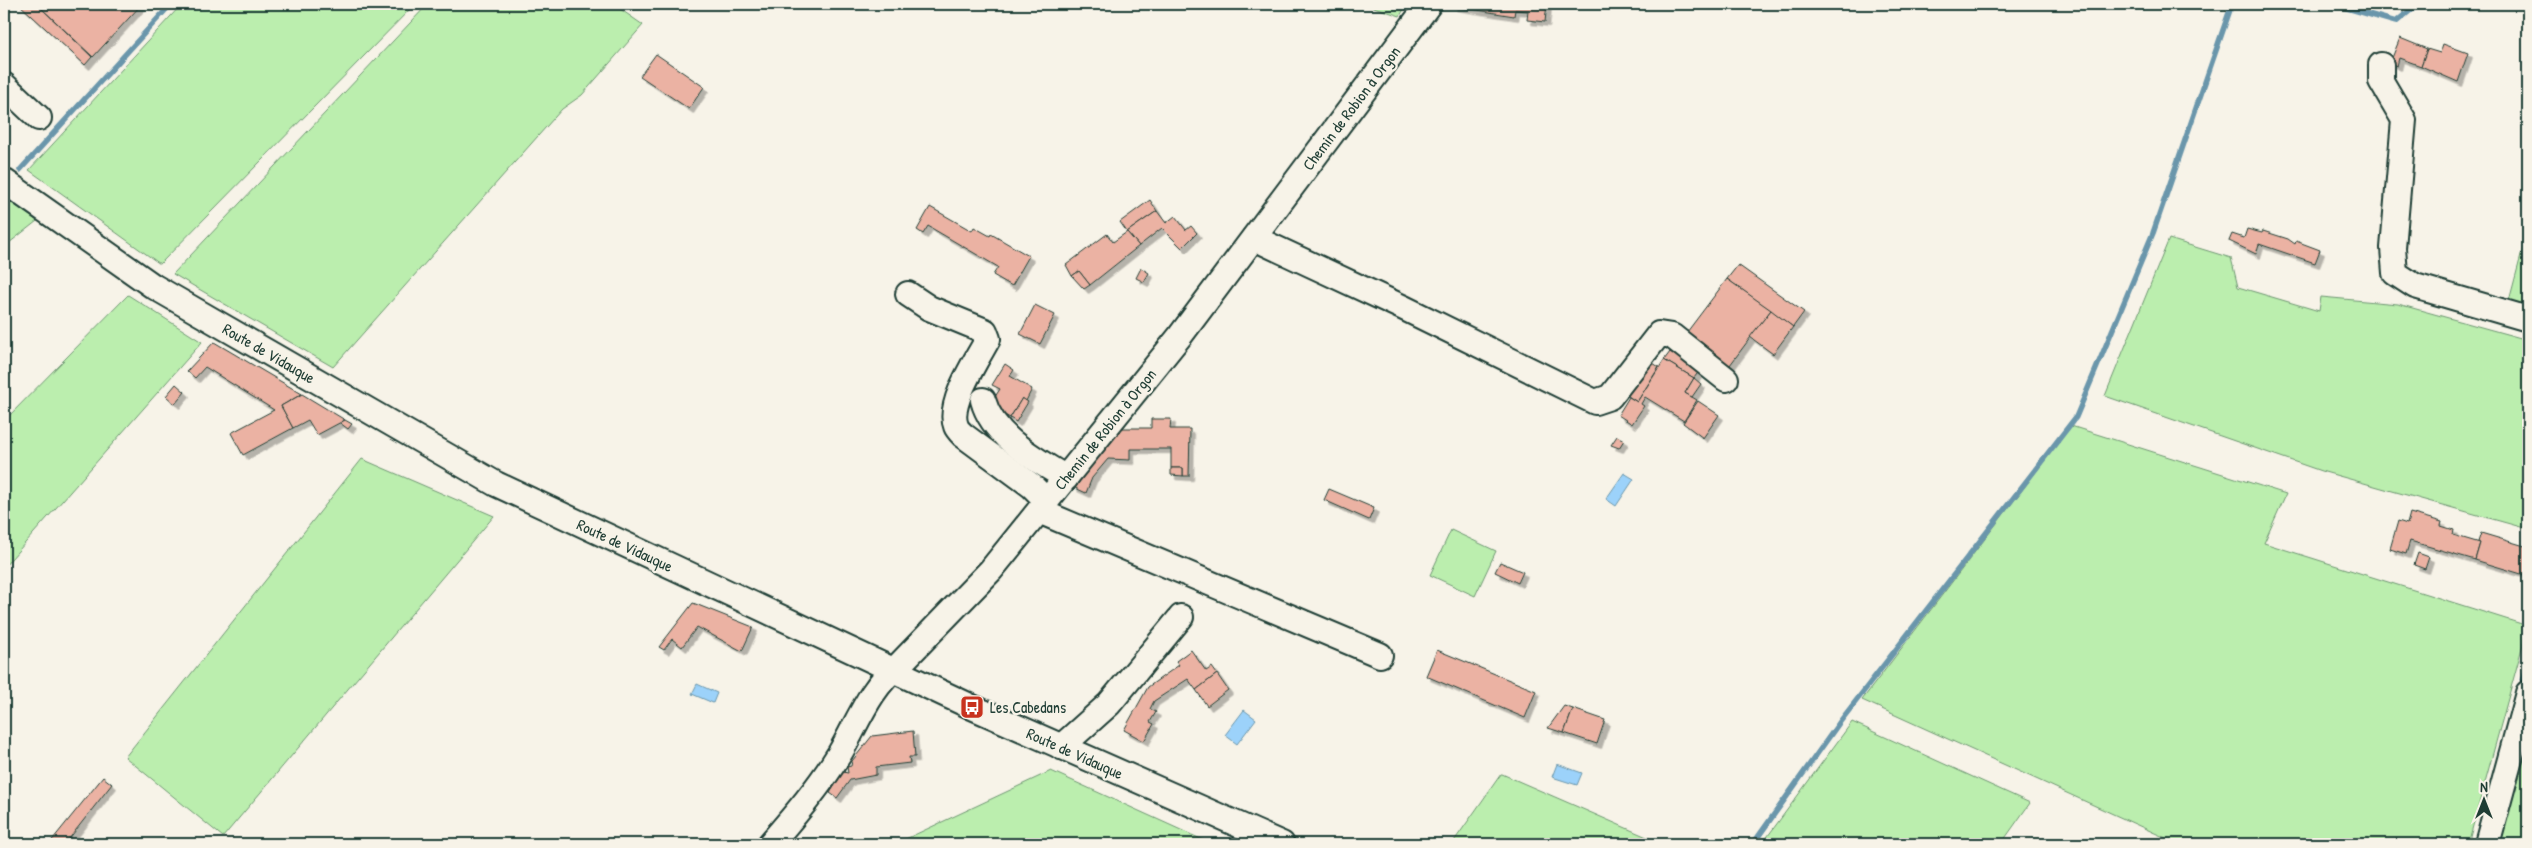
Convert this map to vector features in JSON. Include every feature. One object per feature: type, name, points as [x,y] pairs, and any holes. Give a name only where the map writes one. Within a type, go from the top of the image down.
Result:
[{"type":"street","name":"Chemin de Robion à Orgon","points":[[770,844],[808,800],[840,753],[882,677],[895,667],[991,570],[1066,478],[1180,336],[1429,4]]},
{"type":"street","points":[[2381,65],[2381,81],[2404,120],[2394,248],[2394,273],[2415,286],[2528,319]]},
{"type":"street","points":[[4,85],[39,118]]},
{"type":"street","name":"Route de Vidauque","points":[[4,181],[154,286],[496,484],[895,667],[1060,746],[1282,844]]},
{"type":"street","points":[[1254,238],[1404,308],[1595,402],[1610,398],[1659,334],[1672,336],[1726,379]]},
{"type":"street","points":[[908,294],[929,308],[984,331],[988,339],[958,396],[955,409],[956,425],[963,435],[1032,486],[1043,506],[1380,655]]},
{"type":"street","points":[[982,400],[987,415],[1000,433],[1066,478]]},
{"type":"street","points":[[1060,746],[1110,704],[1181,617]]},
{"type":"street","points":[[2487,844],[2528,697]]},
{"type":"green space","points":[[182,4],[415,4],[160,264],[29,170]]},
{"type":"green space","points":[[428,4],[613,4],[643,25],[582,95],[562,109],[333,367],[173,274]]},
{"type":"green space","points":[[1365,4],[1407,4],[1400,16]]},
{"type":"green space","points":[[4,197],[37,221],[4,247]]},
{"type":"green space","points":[[2528,229],[2528,307],[2509,301]]},
{"type":"green space","points":[[2169,239],[2231,258],[2238,287],[2319,311],[2321,297],[2398,304],[2528,340],[2528,529],[2321,471],[2105,396]]},
{"type":"green space","points":[[128,295],[202,342],[4,567],[4,421]]},
{"type":"green space","points":[[2071,426],[2286,494],[2264,543],[2528,626],[2468,844],[2179,844],[1862,700]]},
{"type":"green space","points":[[362,459],[494,516],[223,837],[125,757]]},
{"type":"green space","points":[[1451,530],[1496,551],[1475,596],[1430,575]]},
{"type":"green space","points":[[1852,722],[2030,803],[2001,844],[1762,844]]},
{"type":"green space","points":[[2528,724],[2528,844],[2496,844]]},
{"type":"green space","points":[[1051,771],[1203,840],[1201,844],[895,844]]},
{"type":"green space","points":[[1502,774],[1663,844],[1452,844]]},
{"type":"water","points":[[1624,473],[1634,479],[1616,506],[1606,499]]},
{"type":"water","points":[[697,684],[717,693],[713,703],[692,694]]},
{"type":"water","points":[[1244,710],[1256,719],[1237,744],[1225,735]]},
{"type":"water","points":[[1557,764],[1582,773],[1577,785],[1552,777]]},
{"type":"building","points":[[19,4],[37,4],[92,57],[85,65]]},
{"type":"building","points":[[37,4],[142,4],[93,57]]},
{"type":"building","points":[[1453,4],[1547,4],[1545,22],[1527,20],[1528,11],[1515,10],[1514,16],[1452,6]]},
{"type":"building","points":[[2400,38],[2427,49],[2421,66],[2399,58],[2397,66],[2390,63]]},
{"type":"building","points":[[2443,44],[2468,53],[2458,82],[2421,66],[2427,49],[2440,53]]},
{"type":"building","points":[[656,54],[704,87],[689,109],[640,76]]},
{"type":"building","points":[[1150,200],[1157,211],[1127,232],[1120,222]]},
{"type":"building","points":[[930,207],[972,231],[974,227],[990,236],[991,234],[1029,256],[1012,286],[993,275],[998,267],[928,226],[923,234],[917,230]]},
{"type":"building","points":[[1157,211],[1166,223],[1175,216],[1186,230],[1191,226],[1197,233],[1182,248],[1162,228],[1139,246],[1127,232]]},
{"type":"building","points":[[2247,229],[2262,233],[2263,231],[2288,239],[2295,244],[2296,241],[2320,250],[2315,263],[2259,244],[2256,254],[2229,241],[2232,234],[2244,238]]},
{"type":"building","points":[[1127,232],[1139,246],[1090,285],[1079,271],[1072,276],[1066,265],[1107,234],[1113,242]]},
{"type":"building","points":[[1738,265],[1804,312],[1793,327],[1727,279]]},
{"type":"building","points":[[1141,268],[1149,273],[1144,282],[1136,278]]},
{"type":"building","points":[[1079,271],[1090,285],[1084,289],[1072,276]]},
{"type":"building","points":[[1727,279],[1771,310],[1727,369],[1684,336]]},
{"type":"building","points":[[1035,305],[1055,315],[1040,344],[1020,334]]},
{"type":"building","points":[[1771,310],[1793,327],[1773,354],[1750,337]]},
{"type":"building","points":[[214,342],[302,394],[281,406],[293,428],[243,455],[231,433],[274,410],[205,367],[195,378],[187,371]]},
{"type":"building","points":[[1670,352],[1700,370],[1694,378],[1664,360]]},
{"type":"building","points":[[1647,359],[1659,367],[1637,402],[1625,394]]},
{"type":"building","points":[[1664,360],[1694,378],[1685,393],[1697,400],[1684,421],[1645,397],[1641,404],[1644,406],[1632,424],[1618,415],[1629,397],[1637,402]]},
{"type":"building","points":[[1005,364],[1014,370],[1010,376],[1032,389],[1026,401],[1022,398],[1010,418],[989,406],[1000,389],[992,385]]},
{"type":"building","points":[[1694,378],[1701,384],[1692,397],[1685,393]]},
{"type":"building","points":[[176,384],[185,392],[175,404],[166,396]]},
{"type":"building","points":[[302,394],[345,420],[317,435],[308,420],[293,428],[281,406]]},
{"type":"building","points":[[1022,398],[1028,402],[1016,422],[1010,418]]},
{"type":"building","points":[[1698,401],[1719,415],[1703,438],[1683,423]]},
{"type":"building","points":[[1151,419],[1171,419],[1170,429],[1190,429],[1189,476],[1183,476],[1183,468],[1171,468],[1171,449],[1130,449],[1130,460],[1108,459],[1092,478],[1086,493],[1073,487],[1116,428],[1151,428]]},
{"type":"building","points":[[345,420],[352,424],[348,429],[340,423]]},
{"type":"building","points":[[1617,436],[1624,440],[1619,448],[1611,445]]},
{"type":"building","points":[[1171,468],[1183,468],[1183,476],[1171,475]]},
{"type":"building","points":[[1329,489],[1374,508],[1369,520],[1324,500]]},
{"type":"building","points":[[2410,513],[2442,522],[2441,526],[2454,530],[2453,535],[2480,543],[2475,560],[2410,541],[2406,554],[2390,549],[2398,521],[2407,524]]},
{"type":"building","points":[[2481,533],[2528,547],[2528,576],[2475,560]]},
{"type":"building","points":[[2418,553],[2429,557],[2425,569],[2414,565]]},
{"type":"building","points":[[1500,562],[1523,572],[1518,583],[1495,572]]},
{"type":"building","points":[[693,603],[753,627],[742,651],[697,627],[682,647],[672,639],[664,650],[659,647]]},
{"type":"building","points":[[1191,650],[1206,671],[1212,667],[1217,674],[1196,690],[1188,679],[1154,701],[1150,709],[1156,712],[1150,722],[1154,724],[1144,741],[1124,730],[1148,687],[1179,665],[1176,661]]},
{"type":"building","points":[[1437,650],[1536,691],[1525,718],[1426,676]]},
{"type":"building","points":[[1217,674],[1228,690],[1207,706],[1196,690]]},
{"type":"building","points":[[1564,706],[1573,709],[1564,733],[1548,728]]},
{"type":"building","points":[[1573,709],[1605,720],[1597,744],[1564,733]]},
{"type":"building","points":[[913,731],[915,757],[909,757],[910,763],[876,767],[876,775],[850,780],[837,798],[830,793],[843,772],[848,773],[847,767],[851,766],[852,761],[872,736]]},
{"type":"building","points":[[103,777],[112,784],[65,844],[49,844]]},
{"type":"waterway","points":[[20,170],[171,4]]},
{"type":"waterway","points":[[1753,844],[1839,723],[2076,417],[2153,233],[2232,4]]},
{"type":"waterway","points":[[2333,4],[2396,22],[2418,4]]},
{"type":"waterway","points":[[2521,688],[2528,664]]},
{"type":"place","name":"Les Cabedans","points":[[972,707]]}]
